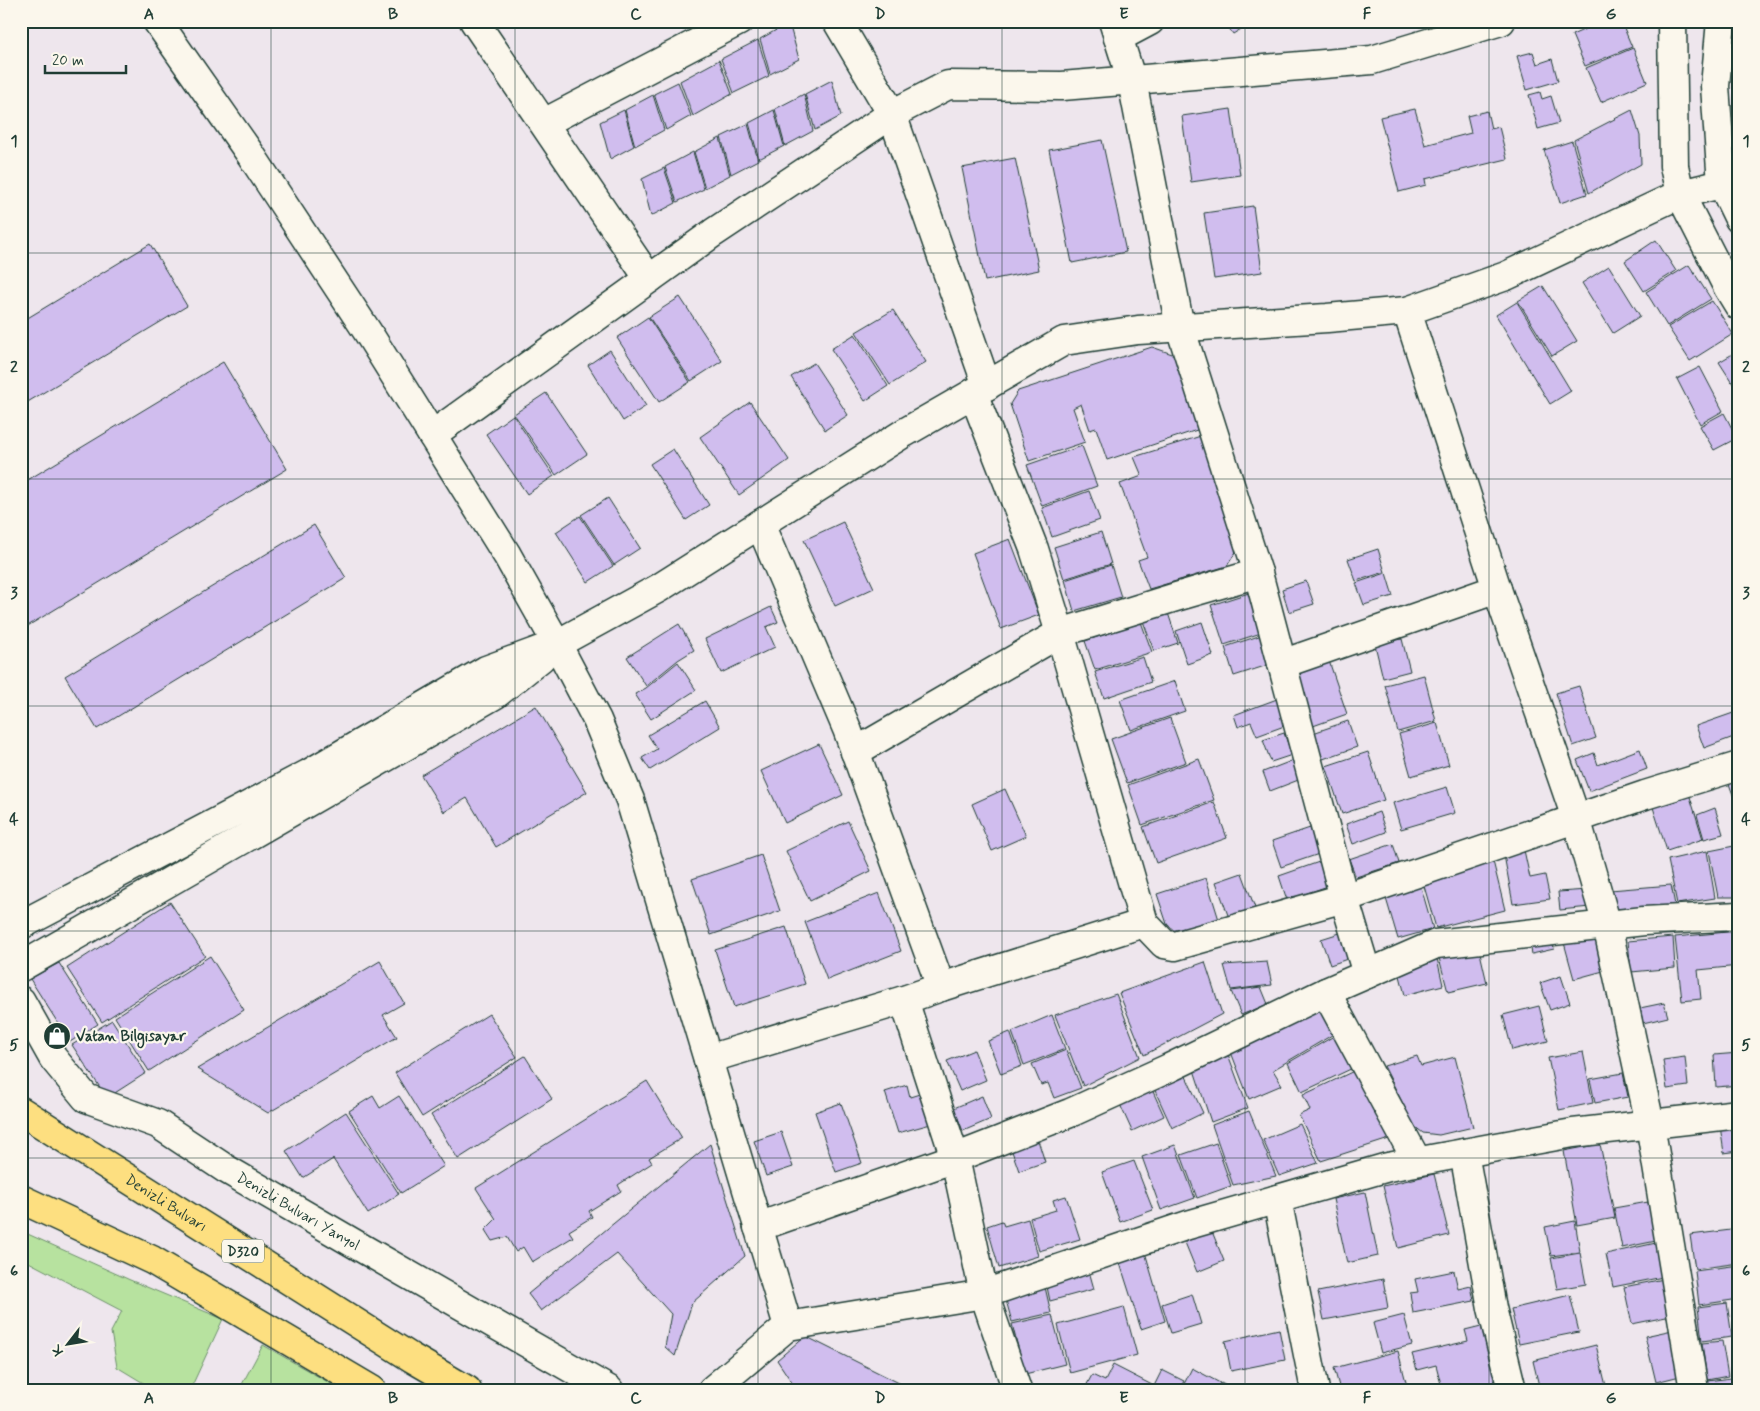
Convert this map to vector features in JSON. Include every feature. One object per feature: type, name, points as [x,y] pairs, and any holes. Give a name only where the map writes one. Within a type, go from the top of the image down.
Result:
[{"type":"highway","name":"Denizli Bulvarı","points":[[21,1111],[412,1358],[467,1390]]},
{"type":"highway","points":[[21,1199],[152,1260],[372,1390]]},
{"type":"street","points":[[157,21],[251,155],[367,331],[507,555],[597,720],[630,800],[788,1326]]},
{"type":"street","points":[[474,21],[649,279]]},
{"type":"street","points":[[544,123],[739,21]]},
{"type":"street","points":[[837,21],[892,114],[980,390],[1034,549],[1144,923],[1164,944],[1175,946],[1344,898],[1576,818],[1739,766]]},
{"type":"street","points":[[1150,21],[1115,30],[1132,81],[1180,327],[1258,574],[1344,898],[1367,974]]},
{"type":"street","points":[[432,435],[713,233],[892,114],[948,85],[1062,86],[1372,60],[1430,31],[1502,21]]},
{"type":"street","points":[[1672,21],[1674,166],[1680,194],[1739,306]]},
{"type":"street","points":[[1722,21],[1715,86],[1722,184],[1739,219]]},
{"type":"street","points":[[21,925],[308,774],[486,670],[557,644],[659,588],[904,433],[1064,341],[1138,330],[1407,311],[1506,276],[1680,194],[1722,184]]},
{"type":"street","points":[[1407,311],[1497,589],[1576,818],[1607,925],[1650,1124],[1694,1390]]},
{"type":"street","points":[[760,524],[855,752],[941,987]]},
{"type":"street","points":[[855,752],[1060,634],[1176,597],[1258,574]]},
{"type":"street","points":[[1282,664],[1497,589]]},
{"type":"street","points":[[21,966],[496,694],[557,644]]},
{"type":"street","points":[[758,1227],[955,1158],[1079,1109],[1326,992],[1436,944],[1607,925],[1739,916]]},
{"type":"street","points":[[708,1060],[904,1000],[1144,923]]},
{"type":"street","points":[[1326,992],[1417,1161]]},
{"type":"street","points":[[904,1000],[955,1158],[984,1294],[1017,1389]]},
{"type":"street","name":"Denizli Bulvarı Yanyol","points":[[21,1001],[53,1058],[86,1098],[158,1124],[226,1169],[609,1390]]},
{"type":"street","points":[[712,1390],[788,1326],[984,1294],[1188,1225],[1388,1167],[1572,1133],[1739,1114]]},
{"type":"street","points":[[1464,1153],[1492,1308],[1512,1390]]},
{"type":"street","points":[[1277,1199],[1315,1390]]},
{"type":"green space","points":[[21,1231],[223,1319],[190,1390],[155,1390],[117,1367],[111,1332],[122,1311],[21,1258]]},
{"type":"green space","points":[[263,1345],[342,1390],[239,1390]]},
{"type":"building","points":[[1224,21],[1254,21],[1233,34]]},
{"type":"building","points":[[1604,21],[1621,21],[1632,47],[1585,66],[1572,35]]},
{"type":"building","points":[[789,23],[799,59],[770,74],[760,39]]},
{"type":"building","points":[[758,40],[769,76],[734,93],[721,59]]},
{"type":"building","points":[[1633,48],[1647,82],[1601,102],[1586,68]]},
{"type":"building","points":[[1533,52],[1537,64],[1552,59],[1558,81],[1527,90],[1517,56]]},
{"type":"building","points":[[719,60],[732,94],[693,116],[680,81]]},
{"type":"building","points":[[832,80],[841,116],[815,130],[805,94]]},
{"type":"building","points":[[678,82],[691,116],[666,130],[654,94]]},
{"type":"building","points":[[1540,92],[1542,99],[1551,96],[1559,123],[1538,129],[1529,95]]},
{"type":"building","points":[[804,94],[813,131],[785,146],[775,109]]},
{"type":"building","points":[[653,95],[664,130],[635,146],[625,110]]},
{"type":"building","points":[[1231,109],[1240,175],[1191,182],[1182,116]]},
{"type":"building","points":[[1415,109],[1425,145],[1471,133],[1467,116],[1487,111],[1491,129],[1499,127],[1507,159],[1425,179],[1426,185],[1399,192],[1380,117]]},
{"type":"building","points":[[624,110],[634,146],[610,159],[600,122]]},
{"type":"building","points":[[774,110],[784,146],[759,159],[749,123]]},
{"type":"building","points":[[1632,110],[1640,136],[1641,164],[1589,193],[1574,140]]},
{"type":"building","points":[[748,124],[758,160],[731,174],[721,137]]},
{"type":"building","points":[[720,138],[730,175],[705,188],[694,152]]},
{"type":"building","points":[[1102,140],[1126,252],[1072,263],[1049,150]]},
{"type":"building","points":[[1572,141],[1587,194],[1560,203],[1544,150]]},
{"type":"building","points":[[693,152],[704,189],[677,202],[665,167]]},
{"type":"building","points":[[1015,158],[1039,270],[985,281],[962,168]]},
{"type":"building","points":[[664,168],[676,203],[651,216],[642,179]]},
{"type":"building","points":[[1253,206],[1262,272],[1214,279],[1204,213]]},
{"type":"building","points":[[1656,240],[1676,271],[1644,291],[1625,261]]},
{"type":"building","points":[[150,244],[187,306],[21,406],[21,322]]},
{"type":"building","points":[[1689,265],[1711,299],[1667,326],[1646,292]]},
{"type":"building","points":[[1609,266],[1640,316],[1613,333],[1582,283]]},
{"type":"building","points":[[1543,286],[1577,341],[1552,356],[1518,301]]},
{"type":"building","points":[[680,297],[722,361],[691,381],[649,317]]},
{"type":"building","points":[[1712,301],[1733,334],[1690,361],[1668,327]]},
{"type":"building","points":[[1517,302],[1571,391],[1550,404],[1496,315]]},
{"type":"building","points":[[893,310],[926,362],[890,385],[856,332]]},
{"type":"building","points":[[648,317],[690,382],[659,402],[617,338]]},
{"type":"building","points":[[855,334],[888,386],[865,401],[831,349]]},
{"type":"building","points":[[1152,347],[1178,356],[1200,429],[1107,460],[1096,428],[1090,430],[1081,404],[1073,408],[1085,442],[1029,461],[1010,404],[1018,391]]},
{"type":"building","points":[[610,350],[646,406],[623,421],[588,365]]},
{"type":"building","points":[[1736,352],[1739,357],[1739,388],[1737,390],[1719,362]]},
{"type":"building","points":[[223,362],[287,469],[21,630],[21,484]]},
{"type":"building","points":[[814,363],[848,415],[825,430],[791,377]]},
{"type":"building","points":[[1700,367],[1723,411],[1700,424],[1677,379]]},
{"type":"building","points":[[546,393],[587,454],[556,475],[514,414]]},
{"type":"building","points":[[750,402],[789,460],[739,495],[700,437]]},
{"type":"building","points":[[1724,413],[1737,438],[1714,450],[1700,426]]},
{"type":"building","points":[[513,415],[554,476],[527,494],[486,434]]},
{"type":"building","points":[[1204,435],[1239,547],[1227,566],[1149,589],[1138,560],[1147,557],[1120,484],[1142,476],[1134,457]]},
{"type":"building","points":[[1082,446],[1097,486],[1042,506],[1027,465]]},
{"type":"building","points":[[673,449],[709,505],[686,520],[650,464]]},
{"type":"building","points":[[1739,462],[1739,475],[1733,465]]},
{"type":"building","points":[[1089,491],[1100,520],[1052,537],[1042,508]]},
{"type":"building","points":[[608,498],[640,548],[614,565],[581,515]]},
{"type":"building","points":[[580,516],[613,566],[588,582],[556,532]]},
{"type":"building","points":[[843,522],[874,588],[835,606],[804,540]]},
{"type":"building","points":[[314,525],[346,578],[97,729],[65,676]]},
{"type":"building","points":[[1101,532],[1111,564],[1064,579],[1054,547]]},
{"type":"building","points":[[1010,539],[1039,615],[1001,629],[973,553]]},
{"type":"building","points":[[1378,549],[1385,572],[1356,581],[1348,559]]},
{"type":"building","points":[[1111,565],[1121,597],[1074,611],[1065,580]]},
{"type":"building","points":[[1386,573],[1393,596],[1364,605],[1356,583]]},
{"type":"building","points":[[1306,581],[1314,604],[1289,612],[1282,589]]},
{"type":"building","points":[[1252,592],[1264,632],[1224,645],[1211,605]]},
{"type":"building","points":[[771,607],[778,622],[766,627],[775,647],[721,673],[705,639]]},
{"type":"building","points":[[1168,613],[1178,643],[1154,651],[1143,621]]},
{"type":"building","points":[[1141,622],[1152,652],[1095,670],[1085,641]]},
{"type":"building","points":[[1202,622],[1213,655],[1187,664],[1176,631]]},
{"type":"building","points":[[679,624],[694,650],[678,660],[646,686],[627,657]]},
{"type":"building","points":[[1265,634],[1274,663],[1234,676],[1225,647]]},
{"type":"building","points":[[1402,639],[1410,671],[1383,678],[1375,645]]},
{"type":"building","points":[[1143,657],[1151,682],[1104,698],[1095,672]]},
{"type":"building","points":[[1329,661],[1347,714],[1313,726],[1295,672]]},
{"type":"building","points":[[678,662],[696,690],[651,719],[635,694],[646,688]]},
{"type":"building","points":[[1424,675],[1436,721],[1398,732],[1385,685]]},
{"type":"building","points":[[1175,681],[1185,711],[1131,730],[1120,700]]},
{"type":"building","points":[[1579,686],[1596,738],[1573,746],[1556,693]]},
{"type":"building","points":[[1277,699],[1287,725],[1257,736],[1251,722],[1238,727],[1234,715]]},
{"type":"building","points":[[705,701],[720,727],[650,770],[642,758],[657,749],[648,735]]},
{"type":"building","points":[[536,706],[587,792],[496,847],[467,798],[444,812],[421,775]]},
{"type":"building","points":[[1739,711],[1739,735],[1704,748],[1696,726]]},
{"type":"building","points":[[1170,718],[1186,762],[1127,783],[1111,739]]},
{"type":"building","points":[[1348,721],[1357,747],[1323,759],[1313,733]]},
{"type":"building","points":[[1437,723],[1449,765],[1411,776],[1399,734]]},
{"type":"building","points":[[1284,733],[1292,755],[1271,762],[1263,740]]},
{"type":"building","points":[[819,744],[843,795],[785,823],[761,771]]},
{"type":"building","points":[[1640,749],[1647,769],[1589,791],[1577,760],[1594,753],[1598,765]]},
{"type":"building","points":[[1368,752],[1384,800],[1342,814],[1326,766]]},
{"type":"building","points":[[1199,759],[1214,800],[1142,825],[1128,785]]},
{"type":"building","points":[[1294,760],[1301,779],[1270,791],[1263,772]]},
{"type":"building","points":[[1739,769],[1739,811],[1725,773]]},
{"type":"building","points":[[1447,787],[1455,813],[1401,829],[1393,803]]},
{"type":"building","points":[[1687,787],[1703,839],[1667,851],[1650,798]]},
{"type":"building","points":[[1005,789],[1026,836],[992,851],[972,804]]},
{"type":"building","points":[[1214,802],[1227,838],[1156,863],[1143,827]]},
{"type":"building","points":[[1715,808],[1723,834],[1704,839],[1697,815]]},
{"type":"building","points":[[1379,812],[1386,832],[1353,844],[1346,824]]},
{"type":"building","points":[[848,821],[871,871],[810,901],[786,851]]},
{"type":"building","points":[[1310,828],[1319,854],[1281,867],[1272,841]]},
{"type":"building","points":[[1393,844],[1399,863],[1356,877],[1349,859]]},
{"type":"building","points":[[1739,845],[1739,897],[1718,897],[1709,851]]},
{"type":"building","points":[[1524,850],[1530,878],[1545,875],[1550,899],[1513,904],[1504,855]]},
{"type":"building","points":[[1707,851],[1715,898],[1677,904],[1668,860]]},
{"type":"building","points":[[1491,853],[1505,910],[1436,928],[1422,879]]},
{"type":"building","points":[[761,855],[780,911],[711,935],[692,879]]},
{"type":"building","points":[[1322,861],[1331,885],[1287,900],[1279,876]]},
{"type":"building","points":[[1242,873],[1255,908],[1229,918],[1216,882]]},
{"type":"building","points":[[1206,878],[1220,923],[1181,937],[1167,924],[1157,894]]},
{"type":"building","points":[[1419,880],[1433,929],[1398,939],[1385,895]]},
{"type":"building","points":[[1671,885],[1675,905],[1615,909],[1610,890]]},
{"type":"building","points":[[1588,890],[1590,907],[1560,910],[1558,892]]},
{"type":"building","points":[[879,893],[901,951],[827,980],[805,922]]},
{"type":"building","points":[[170,902],[205,956],[102,1022],[67,968]]},
{"type":"building","points":[[786,927],[805,984],[734,1007],[715,950]]},
{"type":"building","points":[[1596,930],[1607,970],[1574,979],[1563,939]]},
{"type":"building","points":[[1738,931],[1739,966],[1698,970],[1701,999],[1682,1001],[1675,937]]},
{"type":"building","points":[[1343,932],[1353,957],[1330,965],[1321,939]]},
{"type":"building","points":[[1552,934],[1554,949],[1532,954],[1529,938]]},
{"type":"building","points":[[1673,937],[1675,968],[1631,972],[1628,941]]},
{"type":"building","points":[[1478,944],[1487,983],[1448,992],[1438,954]]},
{"type":"building","points":[[1436,954],[1443,985],[1405,995],[1397,964]]},
{"type":"building","points":[[210,956],[244,1010],[149,1071],[115,1017]]},
{"type":"building","points":[[380,961],[404,1003],[383,1015],[397,1037],[268,1113],[197,1069]]},
{"type":"building","points":[[1205,962],[1222,1014],[1144,1055],[1119,993]]},
{"type":"building","points":[[1267,962],[1272,985],[1231,990],[1224,965]]},
{"type":"building","points":[[59,963],[98,1024],[70,1042],[30,979]]},
{"type":"building","points":[[1561,976],[1570,1003],[1550,1010],[1540,983]]},
{"type":"building","points":[[1261,987],[1268,1004],[1241,1015],[1231,991]]},
{"type":"building","points":[[1116,994],[1140,1057],[1083,1086],[1055,1015]]},
{"type":"building","points":[[1664,1003],[1668,1017],[1643,1023],[1640,1008]]},
{"type":"building","points":[[1322,1006],[1337,1032],[1273,1070],[1282,1085],[1249,1099],[1229,1047]]},
{"type":"building","points":[[1539,1006],[1548,1041],[1512,1050],[1503,1015]]},
{"type":"building","points":[[489,1014],[517,1057],[422,1117],[395,1073]]},
{"type":"building","points":[[1052,1015],[1065,1049],[1024,1065],[1012,1032]]},
{"type":"building","points":[[112,1020],[146,1073],[107,1098],[72,1045]]},
{"type":"building","points":[[1010,1032],[1022,1066],[1001,1074],[988,1041]]},
{"type":"building","points":[[1339,1033],[1355,1067],[1302,1092],[1288,1063]]},
{"type":"building","points":[[1226,1049],[1248,1108],[1211,1122],[1193,1067]]},
{"type":"building","points":[[974,1050],[986,1080],[960,1091],[947,1061]]},
{"type":"building","points":[[1066,1050],[1081,1088],[1054,1098],[1048,1083],[1041,1085],[1032,1064]]},
{"type":"building","points":[[1583,1052],[1593,1103],[1559,1110],[1548,1058]]},
{"type":"building","points":[[1739,1053],[1739,1085],[1716,1087],[1714,1055]]},
{"type":"building","points":[[525,1056],[552,1099],[458,1159],[431,1115]]},
{"type":"building","points":[[1417,1056],[1421,1066],[1455,1057],[1473,1127],[1439,1135],[1423,1133],[1414,1126],[1384,1066]]},
{"type":"building","points":[[1685,1057],[1688,1086],[1667,1089],[1663,1060]]},
{"type":"building","points":[[1183,1070],[1203,1113],[1172,1128],[1152,1084]]},
{"type":"building","points":[[1356,1070],[1389,1139],[1321,1161],[1299,1115],[1310,1110],[1303,1095]]},
{"type":"building","points":[[1623,1073],[1628,1097],[1595,1103],[1590,1079]]},
{"type":"building","points":[[647,1081],[682,1138],[649,1158],[652,1163],[618,1185],[621,1191],[589,1211],[592,1217],[569,1231],[573,1237],[532,1262],[523,1247],[516,1252],[507,1237],[492,1241],[485,1230],[496,1219],[476,1188]]},
{"type":"building","points":[[907,1085],[910,1097],[929,1091],[938,1122],[898,1133],[885,1092]]},
{"type":"building","points":[[1150,1085],[1164,1116],[1132,1131],[1118,1100]]},
{"type":"building","points":[[373,1096],[380,1108],[399,1096],[444,1166],[401,1193],[349,1111]]},
{"type":"building","points":[[982,1096],[991,1119],[963,1131],[954,1108]]},
{"type":"building","points":[[841,1103],[862,1163],[836,1172],[815,1112]]},
{"type":"building","points":[[1249,1111],[1276,1176],[1233,1185],[1212,1125]]},
{"type":"building","points":[[346,1112],[399,1194],[368,1214],[333,1159],[303,1178],[286,1151]]},
{"type":"building","points":[[1739,1123],[1739,1151],[1724,1153],[1720,1126]]},
{"type":"building","points":[[1300,1124],[1318,1163],[1279,1176],[1263,1140]]},
{"type":"building","points":[[1035,1131],[1045,1162],[1019,1171],[1008,1140]]},
{"type":"building","points":[[781,1132],[793,1167],[766,1176],[754,1141]]},
{"type":"building","points":[[1216,1143],[1231,1186],[1197,1198],[1181,1155]]},
{"type":"building","points":[[710,1144],[745,1256],[692,1303],[675,1356],[665,1347],[671,1314],[617,1254],[541,1311],[528,1294]]},
{"type":"building","points":[[1600,1144],[1615,1218],[1577,1225],[1564,1151]]},
{"type":"building","points":[[1175,1145],[1195,1198],[1161,1210],[1142,1157]]},
{"type":"building","points":[[1134,1161],[1153,1210],[1120,1222],[1102,1172]]},
{"type":"building","points":[[1434,1174],[1449,1235],[1398,1248],[1383,1186]]},
{"type":"building","points":[[1365,1192],[1378,1256],[1347,1263],[1333,1199]]},
{"type":"building","points":[[1066,1196],[1080,1239],[1039,1251],[1030,1218],[1056,1210],[1053,1200]]},
{"type":"building","points":[[1648,1202],[1656,1241],[1622,1248],[1614,1208]]},
{"type":"building","points":[[1028,1219],[1038,1256],[999,1268],[987,1226],[1002,1221],[1004,1226]]},
{"type":"building","points":[[1575,1221],[1580,1252],[1551,1256],[1545,1227]]},
{"type":"building","points":[[1211,1229],[1224,1261],[1197,1272],[1184,1240]]},
{"type":"building","points":[[1739,1229],[1739,1263],[1695,1269],[1690,1235]]},
{"type":"building","points":[[1656,1243],[1663,1277],[1613,1287],[1606,1254]]},
{"type":"building","points":[[1145,1252],[1165,1321],[1141,1329],[1119,1260]]},
{"type":"building","points":[[1580,1253],[1586,1284],[1557,1289],[1551,1258]]},
{"type":"building","points":[[1739,1265],[1739,1299],[1699,1305],[1695,1271]]},
{"type":"building","points":[[1089,1271],[1094,1289],[1050,1301],[1046,1282]]},
{"type":"building","points":[[1454,1271],[1458,1289],[1471,1286],[1474,1301],[1413,1313],[1410,1293],[1418,1292],[1415,1279]]},
{"type":"building","points":[[1383,1279],[1388,1308],[1324,1320],[1318,1292]]},
{"type":"building","points":[[1664,1279],[1671,1316],[1632,1324],[1624,1287]]},
{"type":"building","points":[[1044,1283],[1051,1313],[1012,1322],[1004,1293]]},
{"type":"building","points":[[1192,1294],[1201,1324],[1171,1333],[1162,1304]]},
{"type":"building","points":[[1570,1295],[1579,1332],[1519,1344],[1511,1309]]},
{"type":"building","points":[[1727,1303],[1732,1337],[1702,1341],[1698,1307]]},
{"type":"building","points":[[1124,1307],[1137,1355],[1070,1373],[1058,1325]]},
{"type":"building","points":[[1052,1315],[1065,1364],[1025,1374],[1012,1324]]},
{"type":"building","points":[[1404,1315],[1412,1345],[1381,1353],[1373,1323]]},
{"type":"building","points":[[1481,1326],[1499,1390],[1461,1390],[1459,1383],[1442,1388],[1436,1365],[1417,1370],[1412,1354],[1468,1341],[1465,1330]]},
{"type":"building","points":[[1279,1329],[1285,1360],[1231,1371],[1225,1341]]},
{"type":"building","points":[[1677,1329],[1688,1374],[1656,1382],[1645,1336]]},
{"type":"building","points":[[805,1336],[913,1390],[797,1390],[777,1360]]},
{"type":"building","points":[[1722,1341],[1728,1376],[1707,1380],[1702,1343]]},
{"type":"building","points":[[1596,1345],[1607,1390],[1540,1390],[1533,1361]]},
{"type":"building","points":[[1398,1351],[1408,1390],[1340,1390],[1334,1368]]},
{"type":"building","points":[[1113,1365],[1152,1385],[1150,1390],[1084,1390],[1092,1375],[1105,1381]]},
{"type":"building","points":[[1192,1368],[1220,1383],[1216,1390],[1181,1390]]},
{"type":"building","points":[[1162,1370],[1184,1381],[1179,1390],[1152,1390]]},
{"type":"building","points":[[1739,1377],[1739,1390],[1709,1390],[1707,1381]]},
{"type":"building","points":[[1221,1383],[1234,1390],[1218,1390]]},
{"type":"place","name":"Vatan Bilgisayar","points":[[57,1036]]}]
